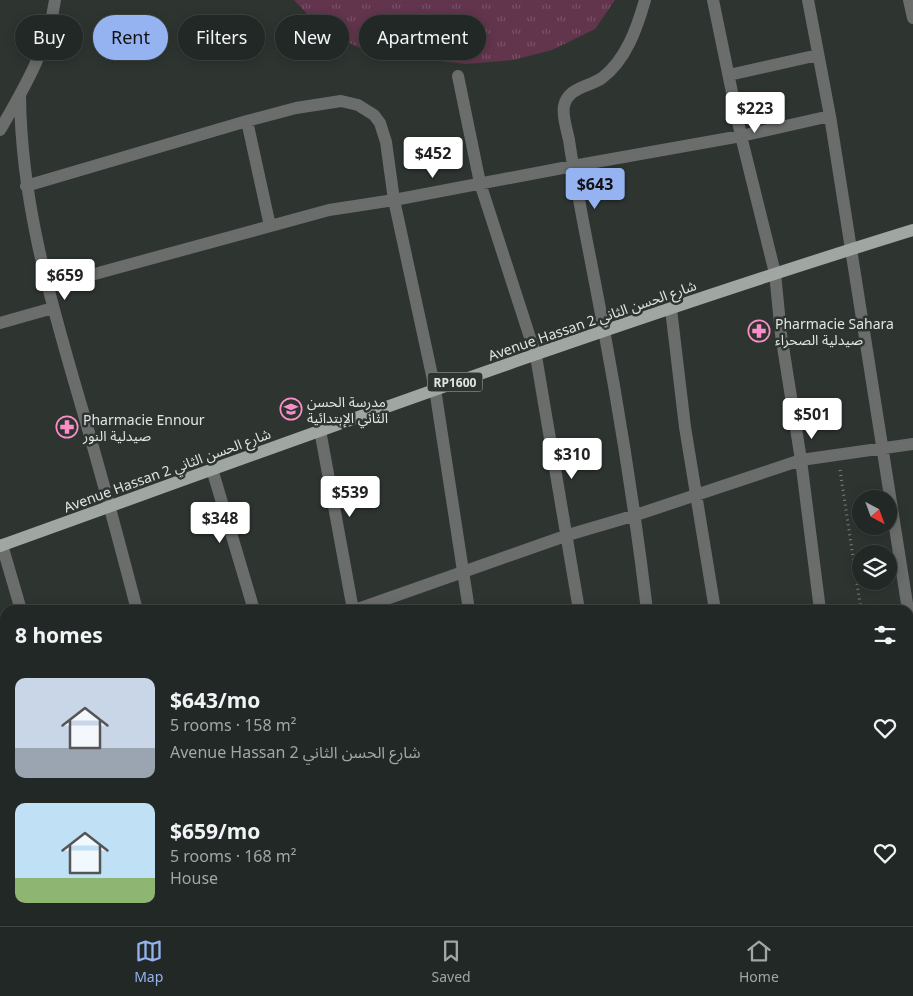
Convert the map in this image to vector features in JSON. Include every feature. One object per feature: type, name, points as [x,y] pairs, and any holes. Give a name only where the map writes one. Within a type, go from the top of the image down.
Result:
[{"type":"main road","name":"Avenue Hassan 2 شارع الحسن الثاني","points":[[1,545],[435,389],[775,273],[913,230]]},
{"type":"street","points":[[645,0],[627,48],[619,63],[597,81],[584,85],[572,93],[564,107],[636,516],[646,605]]},
{"type":"street","points":[[714,0],[741,136],[775,273],[781,334],[801,460],[819,605]]},
{"type":"street","points":[[808,0],[830,116],[908,605]]},
{"type":"street","points":[[909,0],[913,18]]},
{"type":"street","points":[[0,130],[20,94],[43,43],[56,2]]},
{"type":"street","points":[[729,75],[818,55]]},
{"type":"street","points":[[458,76],[480,183],[536,356],[568,535],[578,605]]},
{"type":"street","points":[[20,94],[20,130],[26,186],[47,287],[111,506],[136,605]]},
{"type":"street","points":[[26,186],[296,108],[341,101],[358,105],[374,115],[380,123],[386,142],[394,200],[435,389],[467,605]]},
{"type":"street","points":[[47,287],[329,210],[394,200],[741,136],[830,116]]},
{"type":"street","points":[[247,121],[270,226]]},
{"type":"street","points":[[0,323],[53,308]]},
{"type":"street","points":[[671,309],[685,427],[714,605]]},
{"type":"street","points":[[320,430],[353,605]]},
{"type":"street","points":[[368,605],[568,535],[636,516],[696,494],[801,460],[913,444]]},
{"type":"street","points":[[212,469],[253,605]]},
{"type":"street","points":[[1,545],[19,605]]},
{"type":"path","points":[[837,454],[860,605]]},
{"type":"green space","points":[[294,0],[615,0],[595,29],[552,50],[513,60],[466,64],[432,60],[486,60],[486,15],[359,15],[359,47],[349,43],[349,15],[308,15]]},
{"type":"place","name":"Pharmacie Sahara صيدلية الصحراء","points":[[759,331]]},
{"type":"place","name":"مدرسة الحسن الثاني الإبتدائية","points":[[291,409]]},
{"type":"place","name":"Pharmacie Ennour صيدلية النور","points":[[67,427]]}]
